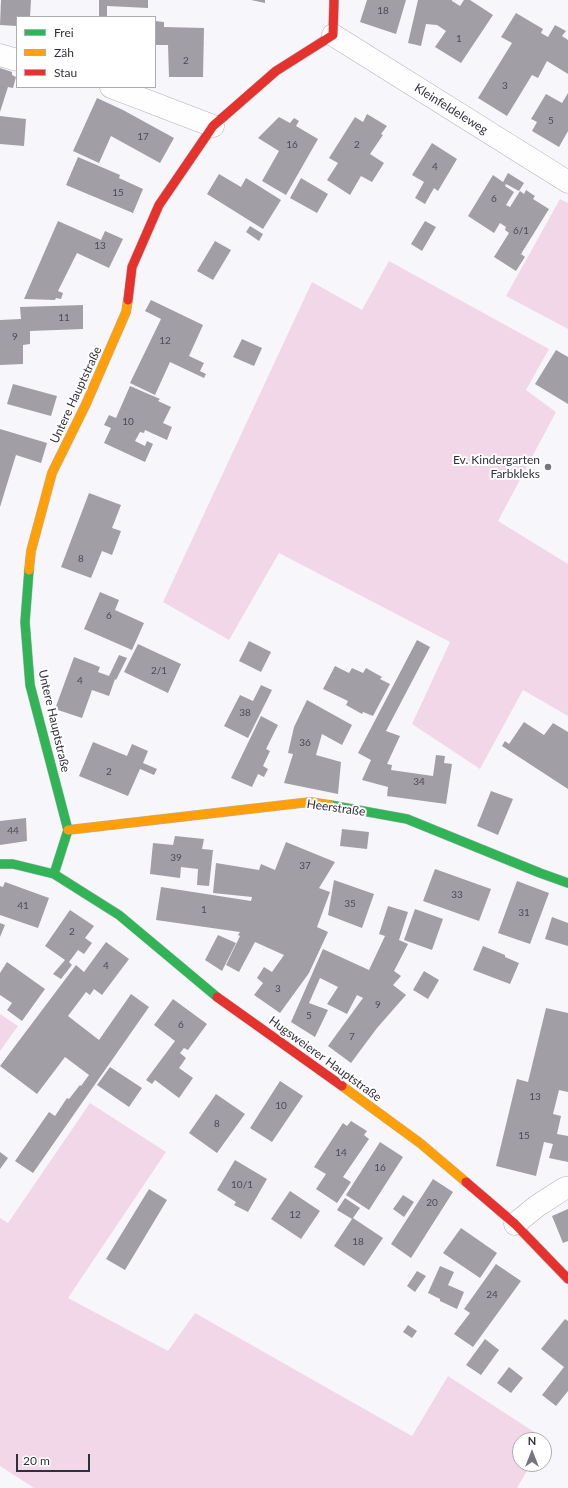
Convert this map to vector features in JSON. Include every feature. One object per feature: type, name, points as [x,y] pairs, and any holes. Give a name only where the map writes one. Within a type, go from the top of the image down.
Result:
[{"type":"street","points":[[333,35],[334,0]]},
{"type":"street","name":"Untere Hauptstraße","points":[[68,830],[30,684],[25,622],[31,551],[52,473],[86,404],[126,312],[132,267],[159,205],[213,126],[276,71],[333,35]]},
{"type":"street","name":"Kleinfeldeleweg","points":[[333,35],[568,182]]},
{"type":"street","points":[[0,55],[16,60]]},
{"type":"street","points":[[114,88],[213,126]]},
{"type":"street","name":"Heerstraße","points":[[68,830],[310,802],[407,819],[540,874],[568,883]]},
{"type":"street","points":[[0,864],[13,864],[54,874],[68,830]]},
{"type":"street","name":"Hugsweierer Hauptstraße","points":[[54,874],[119,915],[212,994],[420,1143],[515,1224],[568,1279]]},
{"type":"street","points":[[515,1224],[537,1206],[565,1188],[568,1188]]},
{"type":"shaded area","points":[[560,199],[568,203],[568,329],[506,296]]},
{"type":"shaded area","points":[[389,261],[549,349],[526,390],[556,412],[498,521],[568,564],[568,716],[523,690],[480,769],[412,724],[450,642],[279,553],[229,640],[163,602],[312,282],[362,310]]},
{"type":"shaded area","points":[[0,1014],[18,1026],[0,1051]]},
{"type":"shaded area","points":[[90,1103],[166,1152],[68,1298],[168,1351],[195,1313],[412,1436],[448,1376],[534,1432],[512,1432],[512,1472],[526,1472],[517,1488],[34,1488],[0,1466],[0,1218],[8,1223]]},
{"type":"building","points":[[1,0],[31,0],[30,16],[16,16],[16,26],[0,25]]},
{"type":"building","points":[[99,0],[148,0],[148,8],[107,6],[107,16],[99,16]]},
{"type":"building","points":[[251,0],[265,0],[265,3]]},
{"type":"building","points":[[367,0],[406,0],[396,34],[360,22]]},
{"type":"building","points":[[418,0],[452,0],[460,6],[464,0],[470,0],[493,15],[461,63],[435,47],[446,31],[437,25],[426,24],[421,46],[408,43]]},
{"type":"building","points":[[516,13],[543,29],[541,33],[548,37],[555,25],[566,31],[562,36],[568,40],[568,74],[547,61],[538,78],[532,75],[507,116],[478,98],[512,43],[501,37]]},
{"type":"building","points":[[156,21],[164,22],[164,27],[204,28],[203,77],[169,77],[168,45],[156,45]]},
{"type":"building","points":[[0,68],[12,72],[12,75],[16,77],[13,88],[8,87],[0,112]]},
{"type":"building","points":[[568,93],[568,131],[559,147],[532,131],[537,122],[531,119],[546,94],[562,103]]},
{"type":"building","points":[[97,98],[123,110],[174,138],[160,163],[111,136],[99,163],[73,151]]},
{"type":"building","points":[[367,114],[387,126],[381,134],[383,135],[370,154],[384,163],[372,182],[361,176],[350,195],[327,180],[338,163],[329,158],[355,117],[363,122]]},
{"type":"building","points":[[0,116],[26,119],[24,146],[0,144]]},
{"type":"building","points":[[279,117],[290,123],[294,118],[299,121],[296,126],[318,139],[286,195],[262,181],[279,151],[258,138]]},
{"type":"building","points":[[432,143],[457,159],[438,191],[434,188],[425,204],[415,198],[424,182],[412,175]]},
{"type":"building","points":[[78,157],[120,175],[119,178],[143,189],[133,213],[66,185]]},
{"type":"building","points":[[508,173],[524,183],[519,191],[506,184],[505,186],[514,192],[506,205],[510,207],[520,191],[524,194],[526,190],[535,196],[533,199],[549,209],[521,254],[525,257],[516,271],[494,257],[509,233],[505,230],[506,227],[500,223],[494,233],[468,216],[493,175],[503,182]]},
{"type":"building","points":[[219,174],[241,187],[246,178],[281,200],[263,229],[207,194]]},
{"type":"building","points":[[301,178],[328,194],[317,213],[290,198]]},
{"type":"building","points":[[58,221],[101,240],[105,231],[123,239],[109,268],[77,253],[58,291],[63,293],[61,299],[24,299]]},
{"type":"building","points":[[425,221],[436,227],[422,251],[411,244]]},
{"type":"building","points":[[250,226],[263,234],[259,241],[246,232]]},
{"type":"building","points":[[215,241],[231,250],[213,280],[197,271]]},
{"type":"building","points":[[151,300],[203,325],[189,356],[204,363],[200,371],[206,374],[204,378],[170,362],[155,395],[130,383],[161,319],[145,311]]},
{"type":"building","points":[[83,305],[83,329],[30,331],[30,344],[23,345],[23,364],[0,365],[0,320],[21,319],[20,307]]},
{"type":"building","points":[[242,339],[262,348],[254,366],[233,357]]},
{"type":"building","points":[[556,350],[568,357],[568,404],[535,384]]},
{"type":"building","points":[[13,384],[57,396],[51,416],[7,404]]},
{"type":"building","points":[[130,386],[160,399],[158,401],[171,407],[163,423],[172,427],[167,440],[145,430],[144,433],[140,432],[135,441],[145,446],[147,441],[153,444],[145,462],[104,443],[111,428],[104,425],[109,415],[116,418]]},
{"type":"building","points":[[0,429],[47,443],[41,463],[16,455],[0,507]]},
{"type":"building","points":[[89,493],[121,505],[112,528],[121,531],[112,555],[102,551],[91,578],[61,567]]},
{"type":"building","points":[[100,592],[119,600],[115,610],[144,623],[132,650],[84,629]]},
{"type":"building","points":[[417,640],[430,647],[386,731],[400,736],[387,764],[392,765],[391,770],[433,776],[436,755],[445,756],[444,763],[452,764],[446,804],[387,796],[388,787],[362,780],[371,760],[358,753]]},
{"type":"building","points":[[249,641],[271,652],[261,672],[239,661]]},
{"type":"building","points":[[138,644],[181,664],[168,693],[124,672]]},
{"type":"building","points":[[119,655],[127,658],[116,680],[115,679],[109,696],[92,690],[82,718],[55,709],[74,657],[100,667],[98,672],[109,676]]},
{"type":"building","points":[[335,666],[349,673],[352,668],[363,673],[366,668],[382,677],[380,679],[390,684],[373,716],[363,712],[362,714],[346,705],[348,701],[323,689]]},
{"type":"building","points":[[261,685],[272,690],[248,738],[224,726],[240,695],[253,701]]},
{"type":"building","points":[[307,700],[352,725],[342,745],[322,734],[316,755],[341,762],[338,794],[284,783],[293,754],[288,753],[294,727]]},
{"type":"building","points":[[261,716],[278,725],[266,749],[270,751],[263,766],[268,769],[264,777],[258,774],[252,787],[231,778]]},
{"type":"building","points":[[524,722],[544,735],[553,723],[568,732],[568,789],[502,746],[505,741],[509,744]]},
{"type":"building","points":[[93,742],[127,756],[132,744],[148,751],[143,763],[157,769],[154,775],[140,769],[128,796],[79,776]]},
{"type":"building","points":[[491,791],[513,799],[498,835],[477,826]]},
{"type":"building","points":[[26,818],[27,841],[0,845],[0,821]]},
{"type":"building","points":[[342,829],[369,832],[367,849],[340,846]]},
{"type":"building","points":[[175,836],[204,839],[202,849],[213,850],[209,886],[197,885],[198,869],[181,867],[180,878],[150,874],[153,843],[173,845]]},
{"type":"building","points":[[286,842],[335,862],[319,888],[330,892],[317,927],[328,932],[309,973],[280,1013],[254,995],[263,983],[257,978],[264,967],[272,972],[284,955],[255,942],[239,972],[226,965],[240,936],[238,935],[240,932],[156,920],[161,887],[251,901],[252,897],[213,893],[216,863],[259,870],[261,864],[275,870]]},
{"type":"building","points":[[435,869],[491,889],[479,921],[423,901]]},
{"type":"building","points":[[334,880],[374,894],[362,928],[328,915]]},
{"type":"building","points":[[517,881],[549,893],[530,944],[498,933]]},
{"type":"building","points":[[5,882],[49,898],[38,928],[0,915],[0,886],[3,887]]},
{"type":"building","points":[[388,906],[408,912],[399,940],[408,944],[394,971],[401,976],[393,985],[406,995],[377,1028],[351,1063],[328,1046],[363,998],[357,995],[347,1014],[327,1004],[338,987],[320,978],[309,1003],[328,1010],[315,1037],[291,1022],[323,949],[369,970],[385,936],[379,934]]},
{"type":"building","points":[[415,909],[443,919],[432,950],[404,940]]},
{"type":"building","points":[[70,910],[94,926],[85,938],[92,943],[84,954],[78,950],[69,962],[72,965],[61,979],[53,974],[65,960],[45,946]]},
{"type":"building","points":[[552,917],[568,923],[568,946],[545,939]]},
{"type":"building","points":[[0,923],[5,925],[0,937]]},
{"type":"building","points":[[218,935],[236,943],[222,971],[205,960]]},
{"type":"building","points":[[106,942],[129,959],[102,995],[94,989],[90,995],[86,992],[68,1016],[99,1040],[131,994],[149,1007],[33,1173],[15,1161],[49,1112],[55,1116],[67,1098],[69,1099],[89,1075],[65,1057],[37,1094],[0,1066],[76,965],[84,972]]},
{"type":"building","points":[[483,946],[505,955],[505,957],[519,963],[510,984],[473,970]]},
{"type":"building","points":[[7,962],[45,989],[22,1021],[7,1010],[12,1003],[0,995],[0,973]]},
{"type":"building","points":[[424,971],[439,980],[428,999],[413,990]]},
{"type":"building","points":[[173,999],[207,1024],[188,1050],[184,1048],[180,1053],[186,1058],[179,1068],[193,1078],[179,1098],[155,1080],[152,1084],[146,1080],[175,1041],[154,1025]]},
{"type":"building","points":[[546,1008],[568,1013],[568,1092],[559,1090],[553,1114],[561,1116],[557,1134],[568,1136],[568,1162],[549,1158],[553,1144],[544,1142],[536,1176],[496,1166],[517,1079],[528,1082]]},
{"type":"building","points":[[110,1067],[142,1088],[129,1107],[97,1085]]},
{"type":"building","points":[[280,1081],[303,1096],[272,1142],[250,1128]]},
{"type":"building","points":[[216,1094],[245,1114],[217,1153],[189,1133]]},
{"type":"building","points":[[351,1121],[367,1131],[364,1135],[369,1139],[343,1177],[351,1182],[337,1203],[316,1189],[326,1174],[314,1167],[343,1123],[347,1126]]},
{"type":"building","points":[[380,1142],[403,1157],[369,1210],[346,1195]]},
{"type":"building","points":[[0,1152],[8,1158],[0,1169]]},
{"type":"building","points":[[235,1160],[267,1179],[248,1212],[234,1205],[236,1202],[217,1190]]},
{"type":"building","points":[[433,1179],[453,1192],[411,1258],[391,1244]]},
{"type":"building","points":[[149,1189],[167,1200],[125,1270],[106,1259]]},
{"type":"building","points":[[290,1191],[320,1211],[301,1239],[271,1219]]},
{"type":"building","points":[[403,1195],[414,1202],[404,1217],[393,1209]]},
{"type":"building","points":[[345,1198],[360,1208],[353,1218],[383,1238],[364,1266],[334,1246],[352,1219],[337,1210]]},
{"type":"building","points":[[568,1209],[568,1241],[563,1243],[552,1216]]},
{"type":"building","points":[[461,1228],[497,1253],[480,1278],[443,1253]]},
{"type":"building","points":[[496,1264],[521,1281],[473,1347],[454,1334],[470,1313],[464,1309]]},
{"type":"building","points":[[440,1266],[454,1272],[448,1285],[464,1292],[457,1309],[440,1301],[440,1299],[428,1293]]},
{"type":"building","points":[[417,1271],[426,1276],[415,1292],[407,1286]]},
{"type":"building","points":[[565,1319],[568,1321],[568,1391],[556,1406],[542,1395],[564,1367],[541,1349]]},
{"type":"building","points":[[408,1325],[417,1331],[412,1338],[403,1332]]},
{"type":"building","points":[[485,1339],[499,1350],[481,1375],[466,1365]]},
{"type":"building","points":[[509,1367],[523,1378],[511,1393],[497,1383]]},
{"type":"traffic: fast","points":[[29,570],[25,622],[30,685],[68,830],[54,874]]},
{"type":"traffic: fast","points":[[330,805],[407,819],[568,883]]},
{"type":"traffic: fast","points":[[0,864],[13,864],[54,874],[119,915],[217,997]]},
{"type":"traffic: slow","points":[[29,570],[31,551],[52,473],[86,404],[126,312],[128,300]]},
{"type":"traffic: slow","points":[[68,830],[310,802],[330,805]]},
{"type":"traffic: slow","points":[[342,1086],[420,1143],[466,1182]]},
{"type":"traffic: jam","points":[[128,300],[132,267],[159,205],[213,126],[276,71],[333,35],[334,0]]},
{"type":"traffic: jam","points":[[217,997],[342,1086]]},
{"type":"traffic: jam","points":[[466,1182],[515,1224],[568,1279]]},
{"type":"place","name":"Ev. Kindergarten Farbkleks","points":[[548,467]]}]
